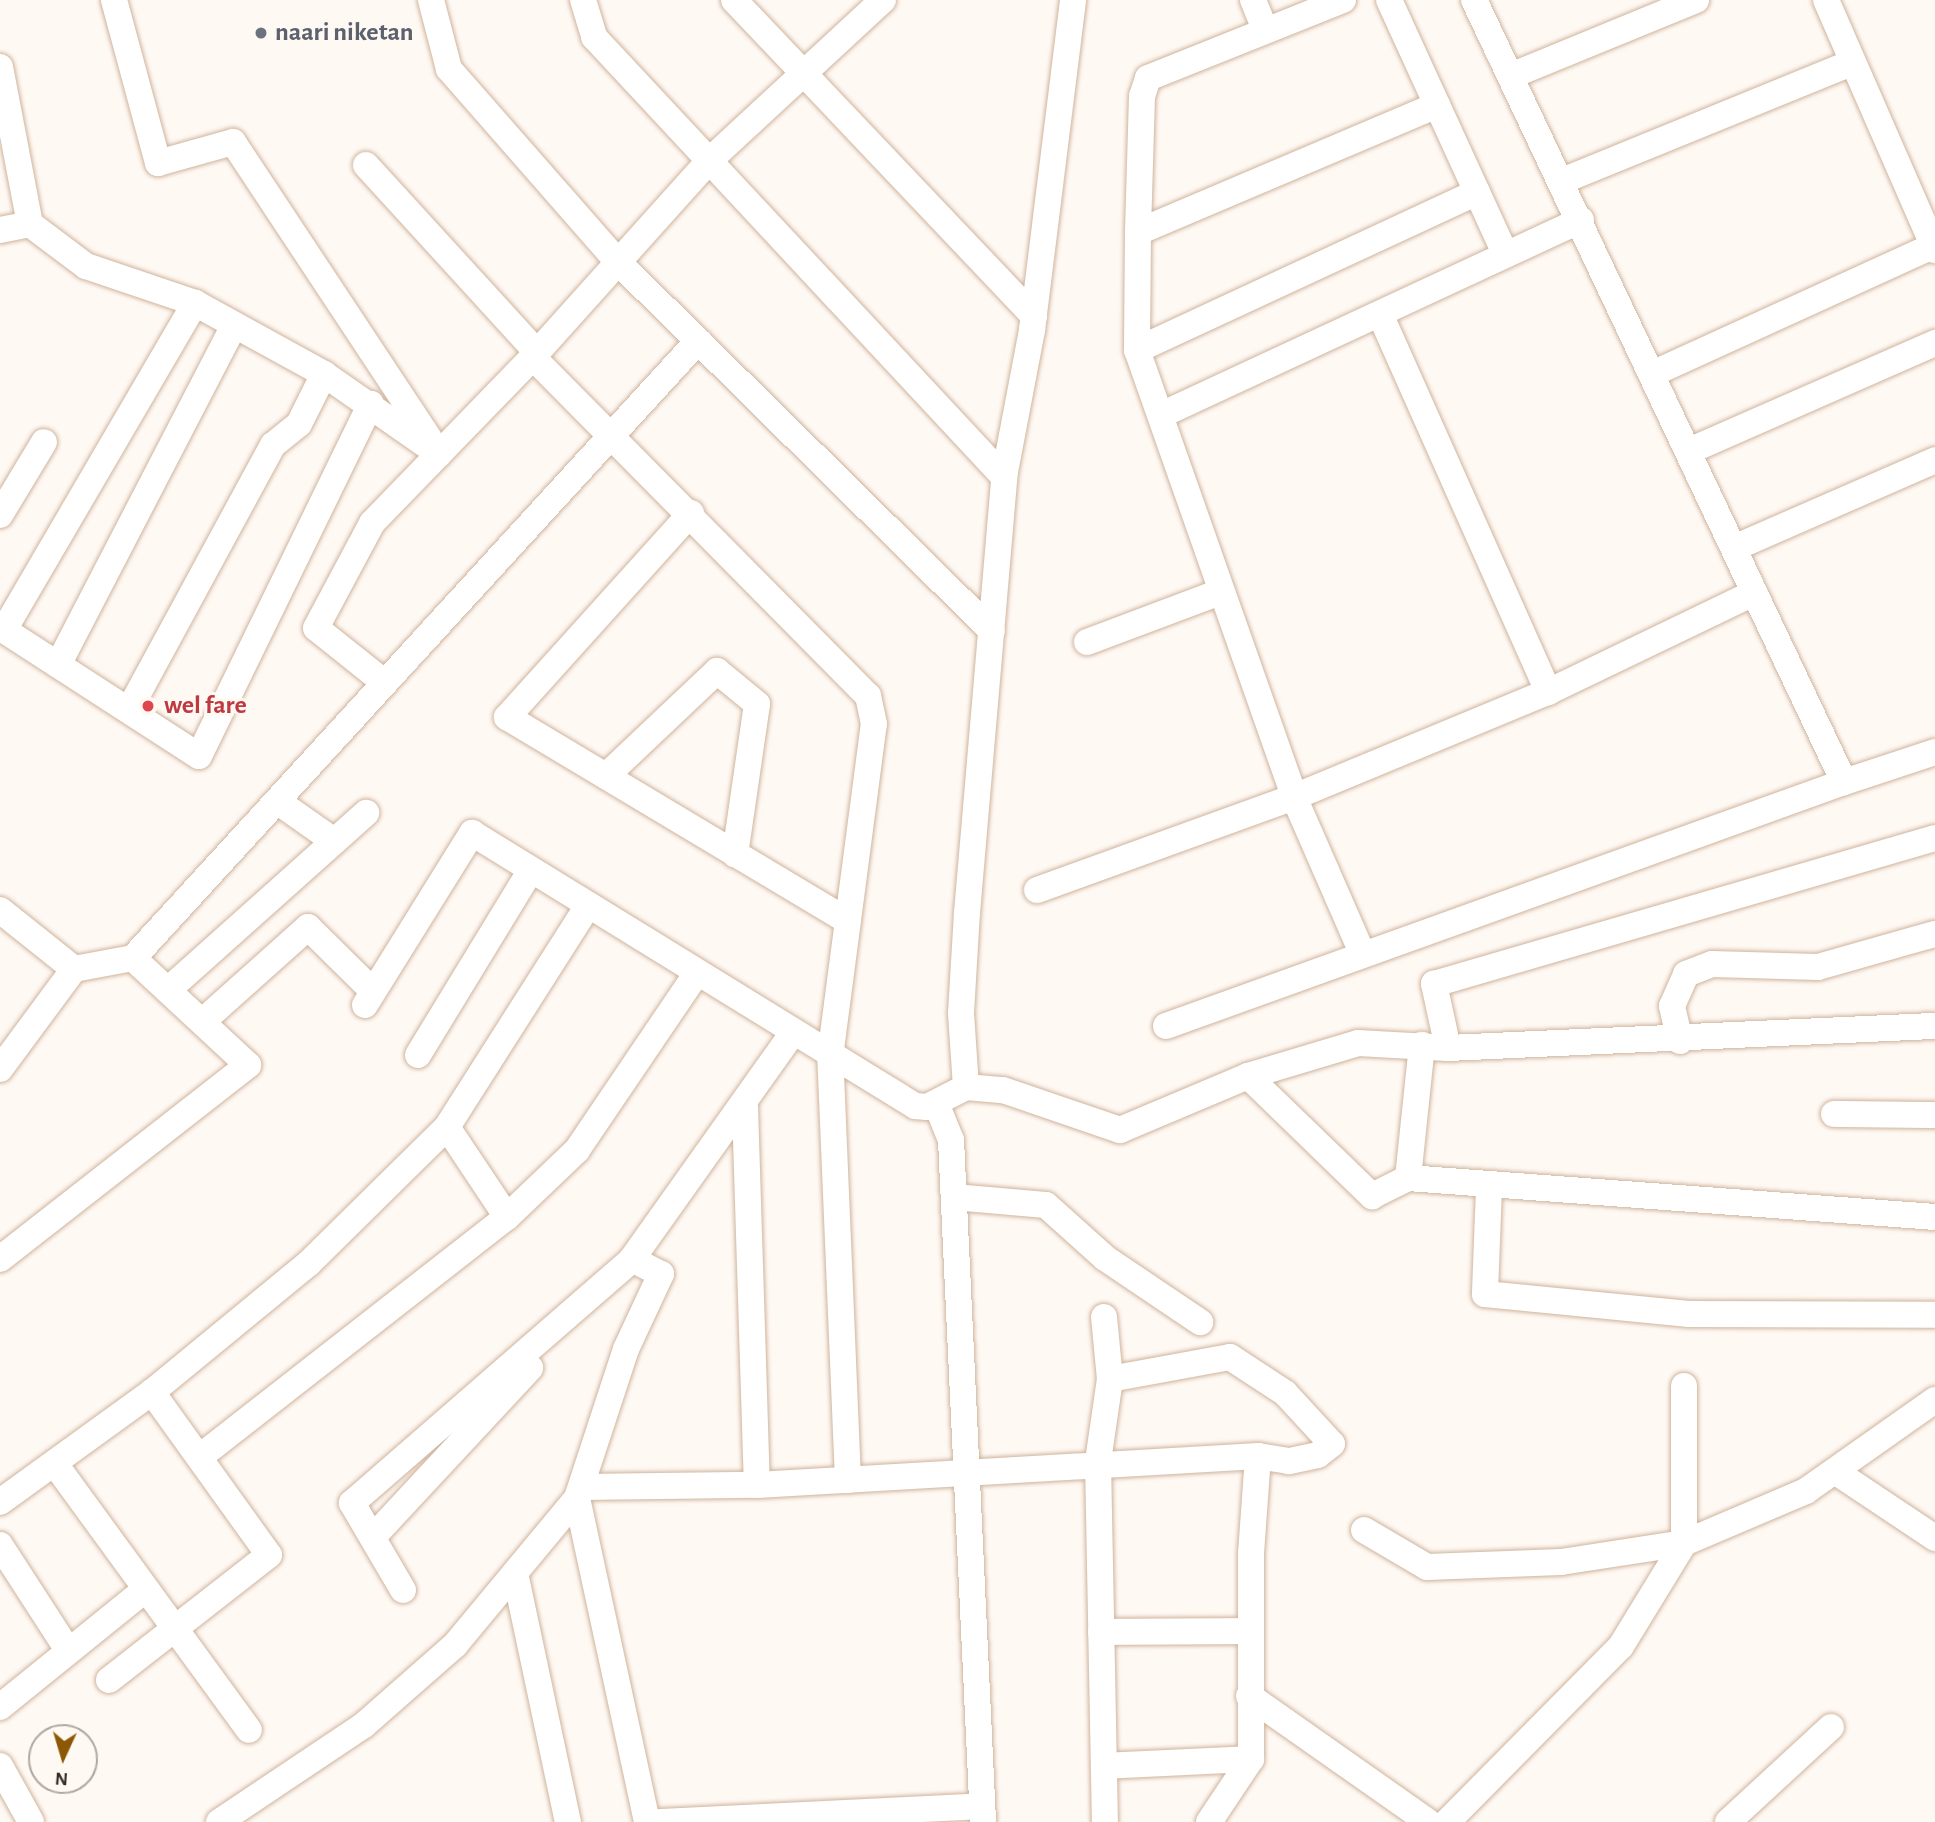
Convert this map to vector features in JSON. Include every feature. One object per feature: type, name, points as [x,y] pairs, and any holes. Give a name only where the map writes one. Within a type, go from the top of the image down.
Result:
[{"type":"street","points":[[114,0],[158,163],[233,142],[439,454]]},
{"type":"street","points":[[431,0],[449,69],[618,262],[992,631]]},
{"type":"street","points":[[583,0],[594,37],[1004,477]]},
{"type":"street","points":[[734,0],[1034,316]]},
{"type":"street","points":[[385,683],[316,628],[372,523],[535,355],[709,161],[883,0]]},
{"type":"street","points":[[966,1087],[965,938],[1004,477],[1034,316],[1073,0]]},
{"type":"street","points":[[1253,0],[1265,29]]},
{"type":"street","points":[[1343,0],[1148,78],[1142,96],[1137,351],[1293,797],[1363,955]]},
{"type":"street","points":[[1389,0],[1505,253]]},
{"type":"street","points":[[1474,0],[1513,75],[1844,782]]},
{"type":"street","points":[[1513,75],[1696,0]]},
{"type":"street","points":[[1652,374],[1934,247],[1826,0]]},
{"type":"street","points":[[1562,181],[1853,62]]},
{"type":"street","points":[[0,67],[30,224],[86,266],[195,303],[324,374],[371,404],[439,454]]},
{"type":"street","points":[[1138,232],[1437,105]]},
{"type":"street","points":[[366,165],[611,436],[691,513],[868,696],[874,723],[830,1057],[848,1480]]},
{"type":"street","points":[[1137,351],[1477,192]]},
{"type":"street","points":[[1161,415],[1581,220]]},
{"type":"street","points":[[0,230],[30,224]]},
{"type":"street","points":[[195,303],[2,629],[199,756],[371,404]]},
{"type":"street","points":[[1380,314],[1548,692]]},
{"type":"street","points":[[58,665],[234,325]]},
{"type":"street","points":[[0,1069],[74,969],[133,958],[698,341]]},
{"type":"street","points":[[1689,451],[1935,343]]},
{"type":"street","points":[[129,710],[273,445],[299,424],[324,374]]},
{"type":"street","points":[[0,515],[44,442]]},
{"type":"street","points":[[1734,548],[1935,460]]},
{"type":"street","points":[[691,513],[507,717],[848,921]]},
{"type":"street","points":[[1087,642],[1220,592]]},
{"type":"street","points":[[1037,890],[1293,797],[1548,692],[1754,593]]},
{"type":"street","points":[[606,776],[717,671],[757,704],[735,853]]},
{"type":"street","points":[[1166,1026],[1844,782],[1935,752]]},
{"type":"street","points":[[277,801],[334,841]]},
{"type":"street","points":[[169,990],[366,813]]},
{"type":"street","points":[[203,1021],[308,928],[369,998],[472,833],[792,1034],[915,1106],[936,1103],[966,1087],[1003,1090],[1119,1130],[1248,1076],[1359,1043],[1448,1048],[1680,1041],[1935,1026]]},
{"type":"street","points":[[1448,1048],[1434,984],[1935,838]]},
{"type":"street","points":[[418,1055],[531,870]]},
{"type":"street","points":[[0,1502],[152,1392],[309,1263],[447,1127],[588,906]]},
{"type":"street","points":[[0,910],[74,969]]},
{"type":"street","points":[[1680,1041],[1672,1006],[1686,974],[1724,953],[1818,967],[1935,934]]},
{"type":"street","points":[[0,1259],[248,1065],[133,958]]},
{"type":"street","points":[[201,1456],[506,1217],[577,1150],[696,974]]},
{"type":"street","points":[[373,1537],[629,1262],[745,1107],[792,1034]]},
{"type":"street","points":[[1408,1178],[1422,1045]]},
{"type":"street","points":[[1248,1076],[1372,1196],[1408,1178],[1489,1188],[1935,1217]]},
{"type":"street","points":[[659,1822],[982,1814],[951,1140],[936,1103]]},
{"type":"street","points":[[745,1107],[757,1485]]},
{"type":"street","points":[[1834,1114],[1935,1115]]},
{"type":"street","points":[[447,1127],[506,1217]]},
{"type":"street","points":[[1489,1188],[1485,1294],[1689,1314],[1935,1315]]},
{"type":"street","points":[[954,1197],[1046,1205],[1105,1258],[1200,1322]]},
{"type":"street","points":[[219,1822],[364,1725],[455,1645],[580,1492],[626,1349],[661,1274],[629,1262]]},
{"type":"street","points":[[403,1590],[352,1503],[629,1262]]},
{"type":"street","points":[[1104,1317],[1110,1380],[1098,1461],[1105,1822]]},
{"type":"street","points":[[580,1492],[848,1480],[1098,1461],[1258,1456],[1289,1461],[1318,1455],[1332,1444],[1285,1393],[1230,1357],[1110,1380]]},
{"type":"street","points":[[1447,1822],[1621,1646],[1684,1543],[1684,1385]]},
{"type":"street","points":[[109,1680],[269,1555],[201,1456],[152,1392]]},
{"type":"street","points":[[1364,1530],[1427,1567],[1561,1562],[1684,1543],[1836,1472],[1935,1400]]},
{"type":"street","points":[[1209,1822],[1251,1759],[1250,1631],[1258,1456]]},
{"type":"street","points":[[55,1464],[144,1591],[249,1730]]},
{"type":"street","points":[[1836,1472],[1935,1538]]},
{"type":"street","points":[[580,1492],[647,1822]]},
{"type":"street","points":[[0,1545],[68,1650]]},
{"type":"street","points":[[515,1573],[568,1822]]},
{"type":"street","points":[[0,1707],[144,1591]]},
{"type":"street","points":[[1101,1632],[1250,1631]]},
{"type":"street","points":[[1249,1696],[1428,1822]]},
{"type":"street","points":[[1728,1822],[1831,1727]]},
{"type":"street","points":[[1104,1766],[1251,1759]]},
{"type":"street","points":[[0,1766],[31,1822]]},
{"type":"place","name":"naari niketan","points":[[261,33]]},
{"type":"place","name":"wel fare","points":[[148,706]]}]
